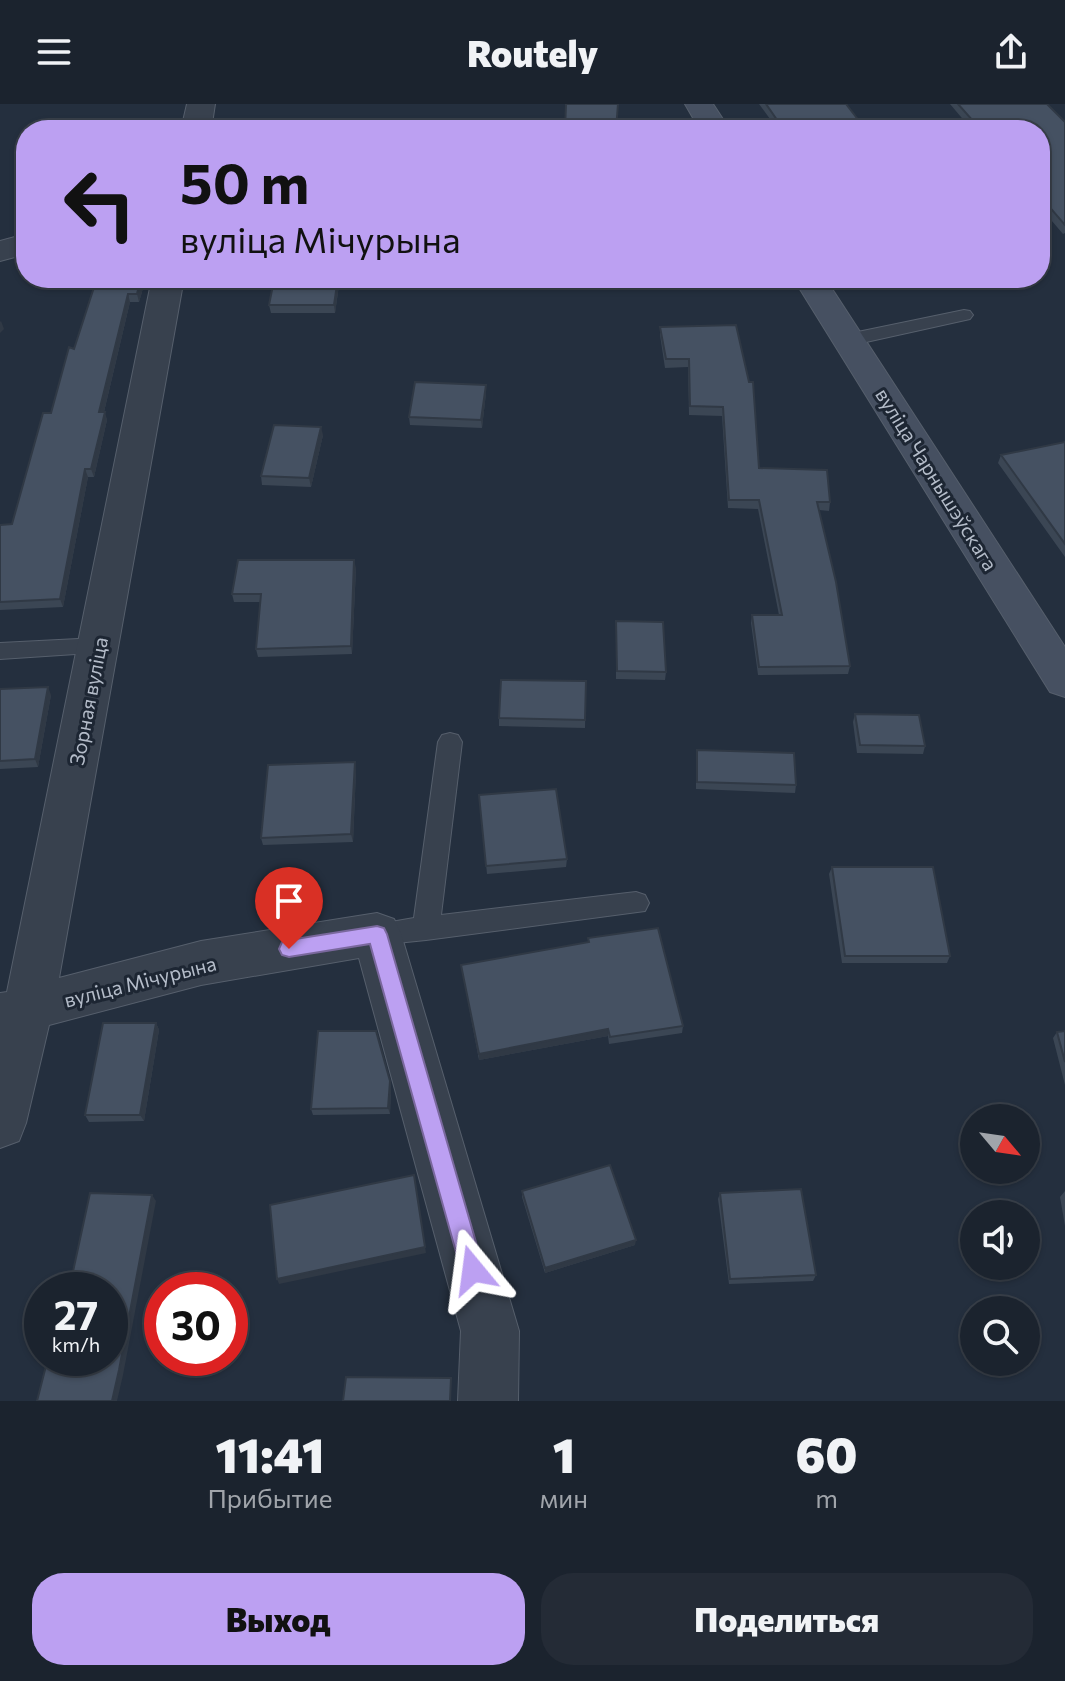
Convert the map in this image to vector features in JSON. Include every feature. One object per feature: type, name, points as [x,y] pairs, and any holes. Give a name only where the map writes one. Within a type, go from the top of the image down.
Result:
[{"type":"main road","name":"вуліца Чарнышэўскага","points":[[815,288],[1065,681]]},
{"type":"street","name":"Зорная вуліца","points":[[0,1123],[14,1013],[98,646],[166,288]]},
{"type":"street","name":"вуліца Мічурына","points":[[14,1013],[201,963],[401,932]]},
{"type":"street","points":[[401,932],[490,1331],[488,1401]]},
{"type":"lane","points":[[848,340],[964,315]]},
{"type":"lane","points":[[0,651],[98,646]]},
{"type":"lane","points":[[450,742],[401,932],[636,903]]},
{"type":"building","points":[[566,104],[618,104],[617,120],[565,120]]},
{"type":"building","points":[[766,104],[846,104],[858,120],[777,120]]},
{"type":"building","points":[[958,104],[1047,104],[1065,122],[1065,225],[1050,208],[1050,120],[972,120]]},
{"type":"building","points":[[94,288],[138,288],[137,294],[128,294],[99,412],[105,412],[91,469],[85,469],[60,599],[0,602],[0,525],[12,524],[43,413],[51,413],[69,347],[74,349]]},
{"type":"building","points":[[272,288],[337,288],[334,305],[269,305]]},
{"type":"building","points":[[736,325],[749,382],[753,382],[759,468],[827,470],[830,502],[817,502],[836,582],[850,666],[759,667],[752,615],[782,615],[759,500],[729,500],[723,407],[690,406],[689,359],[666,359],[660,327]]},
{"type":"building","points":[[415,382],[486,385],[481,420],[409,417]]},
{"type":"building","points":[[274,425],[321,427],[309,478],[261,476]]},
{"type":"building","points":[[1065,442],[1065,544],[1001,455]]},
{"type":"building","points":[[238,560],[354,560],[351,646],[256,649],[261,594],[232,594]]},
{"type":"building","points":[[616,621],[663,622],[666,672],[617,671]]},
{"type":"building","points":[[501,680],[586,681],[585,720],[499,718]]},
{"type":"building","points":[[48,687],[35,759],[0,761],[0,689]]},
{"type":"building","points":[[855,714],[919,715],[925,746],[860,745]]},
{"type":"building","points":[[697,750],[794,753],[796,785],[697,782]]},
{"type":"building","points":[[355,762],[351,834],[261,838],[268,765]]},
{"type":"building","points":[[556,789],[567,859],[486,866],[479,795]]},
{"type":"building","points":[[832,867],[933,867],[950,956],[845,956]]},
{"type":"building","points":[[658,928],[683,1026],[610,1037],[608,1029],[479,1054],[461,965],[589,942],[588,938]]},
{"type":"building","points":[[103,1023],[156,1023],[140,1115],[85,1115]]},
{"type":"building","points":[[318,1031],[376,1031],[390,1081],[388,1108],[311,1109]]},
{"type":"building","points":[[1065,1031],[1065,1062],[1057,1032]]},
{"type":"building","points":[[610,1165],[636,1240],[545,1268],[522,1191]]},
{"type":"building","points":[[414,1175],[425,1247],[277,1279],[270,1205]]},
{"type":"building","points":[[801,1189],[816,1275],[730,1279],[720,1193]]},
{"type":"building","points":[[90,1193],[152,1195],[128,1322],[128,1272],[73,1272]]},
{"type":"building","points":[[43,1376],[118,1376],[112,1401],[37,1401]]},
{"type":"building","points":[[346,1377],[451,1378],[450,1401],[343,1401]]},
{"type":"route","points":[[289,949],[377,934],[473,1270]]}]
